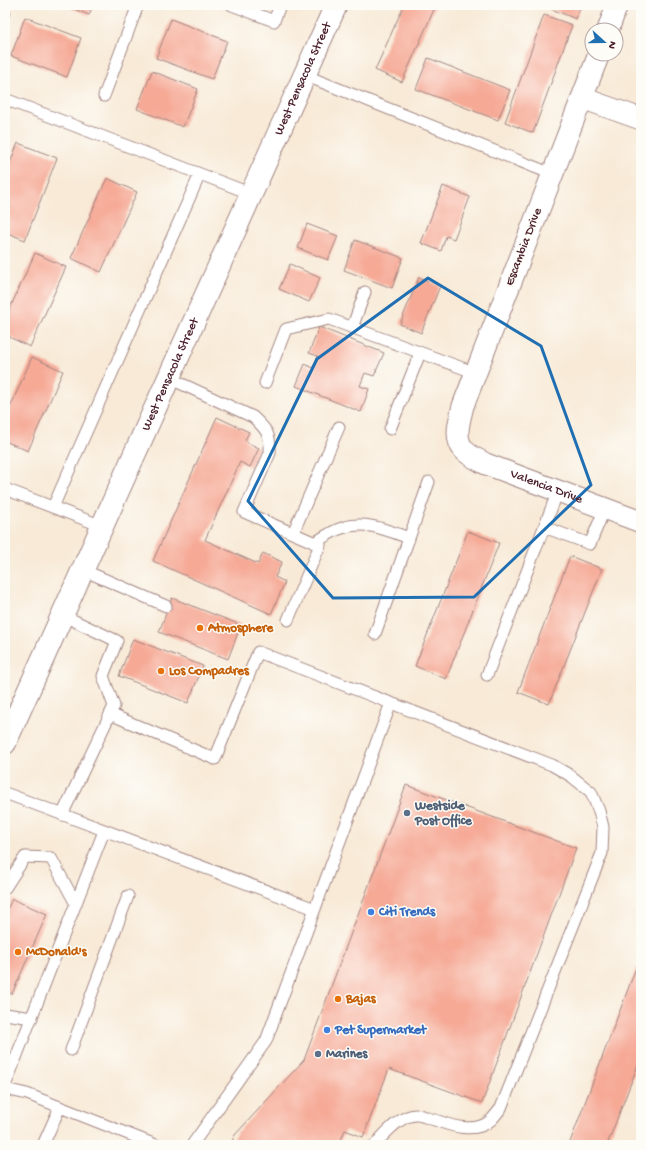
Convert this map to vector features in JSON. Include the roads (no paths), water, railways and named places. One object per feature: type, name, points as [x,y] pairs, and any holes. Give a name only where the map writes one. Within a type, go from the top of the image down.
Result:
[{"type":"main road","name":"West Pensacola Street","points":[[5,743],[336,5]]},
{"type":"street","points":[[611,22],[617,5]]},
{"type":"street","name":"Escambia Drive","points":[[459,441],[458,427],[463,406],[596,62]]},
{"type":"street","points":[[582,98],[641,119]]},
{"type":"street","name":"Valencia Drive","points":[[459,441],[464,450],[486,464],[641,522]]},
{"type":"lane","points":[[104,96],[138,5]]},
{"type":"lane","points":[[232,5],[274,21],[280,5]]},
{"type":"lane","points":[[304,75],[552,174]]},
{"type":"lane","points":[[5,99],[252,194]]},
{"type":"lane","points":[[52,507],[200,174]]},
{"type":"lane","points":[[352,328],[365,292]]},
{"type":"lane","points":[[265,383],[286,329],[329,319],[476,373]]},
{"type":"lane","points":[[390,429],[420,353]]},
{"type":"lane","points":[[169,378],[252,417],[264,427],[269,435],[271,444],[270,453],[244,512],[320,545],[288,620]]},
{"type":"lane","points":[[293,533],[339,427]]},
{"type":"lane","points":[[374,634],[429,482]]},
{"type":"lane","points":[[5,489],[102,526]]},
{"type":"lane","points":[[487,675],[558,491]]},
{"type":"lane","points":[[544,527],[590,544],[605,508]]},
{"type":"lane","points":[[314,543],[342,528],[361,525],[377,526],[409,538]]},
{"type":"lane","points":[[83,570],[166,606]]},
{"type":"lane","points":[[62,615],[117,641],[103,676],[114,706],[62,815]]},
{"type":"lane","points":[[110,714],[215,759],[258,652],[552,765],[571,776],[591,792],[599,811],[603,827],[602,853],[501,1108],[482,1126],[473,1127],[453,1126],[416,1114],[400,1120],[387,1131],[375,1145]]},
{"type":"lane","points":[[192,1145],[266,1041],[391,703]]},
{"type":"lane","points":[[5,794],[315,909]]},
{"type":"lane","points":[[5,1086],[104,831]]},
{"type":"lane","points":[[5,888],[26,857],[51,858],[76,904]]},
{"type":"lane","points":[[71,1050],[128,896]]},
{"type":"lane","points":[[5,1014],[32,1018]]},
{"type":"lane","points":[[5,1089],[27,1094],[156,1145]]},
{"type":"lane","points":[[43,1145],[60,1107]]},
{"type":"place","name":"Atmosphere","points":[[200,628]]},
{"type":"place","name":"Los Compadres","points":[[161,671]]},
{"type":"place","name":"Westside Post Office","points":[[407,813]]},
{"type":"place","name":"Citi Trends","points":[[371,912]]},
{"type":"place","name":"McDonald's","points":[[18,952]]},
{"type":"place","name":"Bajas","points":[[338,999]]},
{"type":"place","name":"Pet Supermarket","points":[[327,1030]]},
{"type":"place","name":"Marines","points":[[318,1054]]}]
